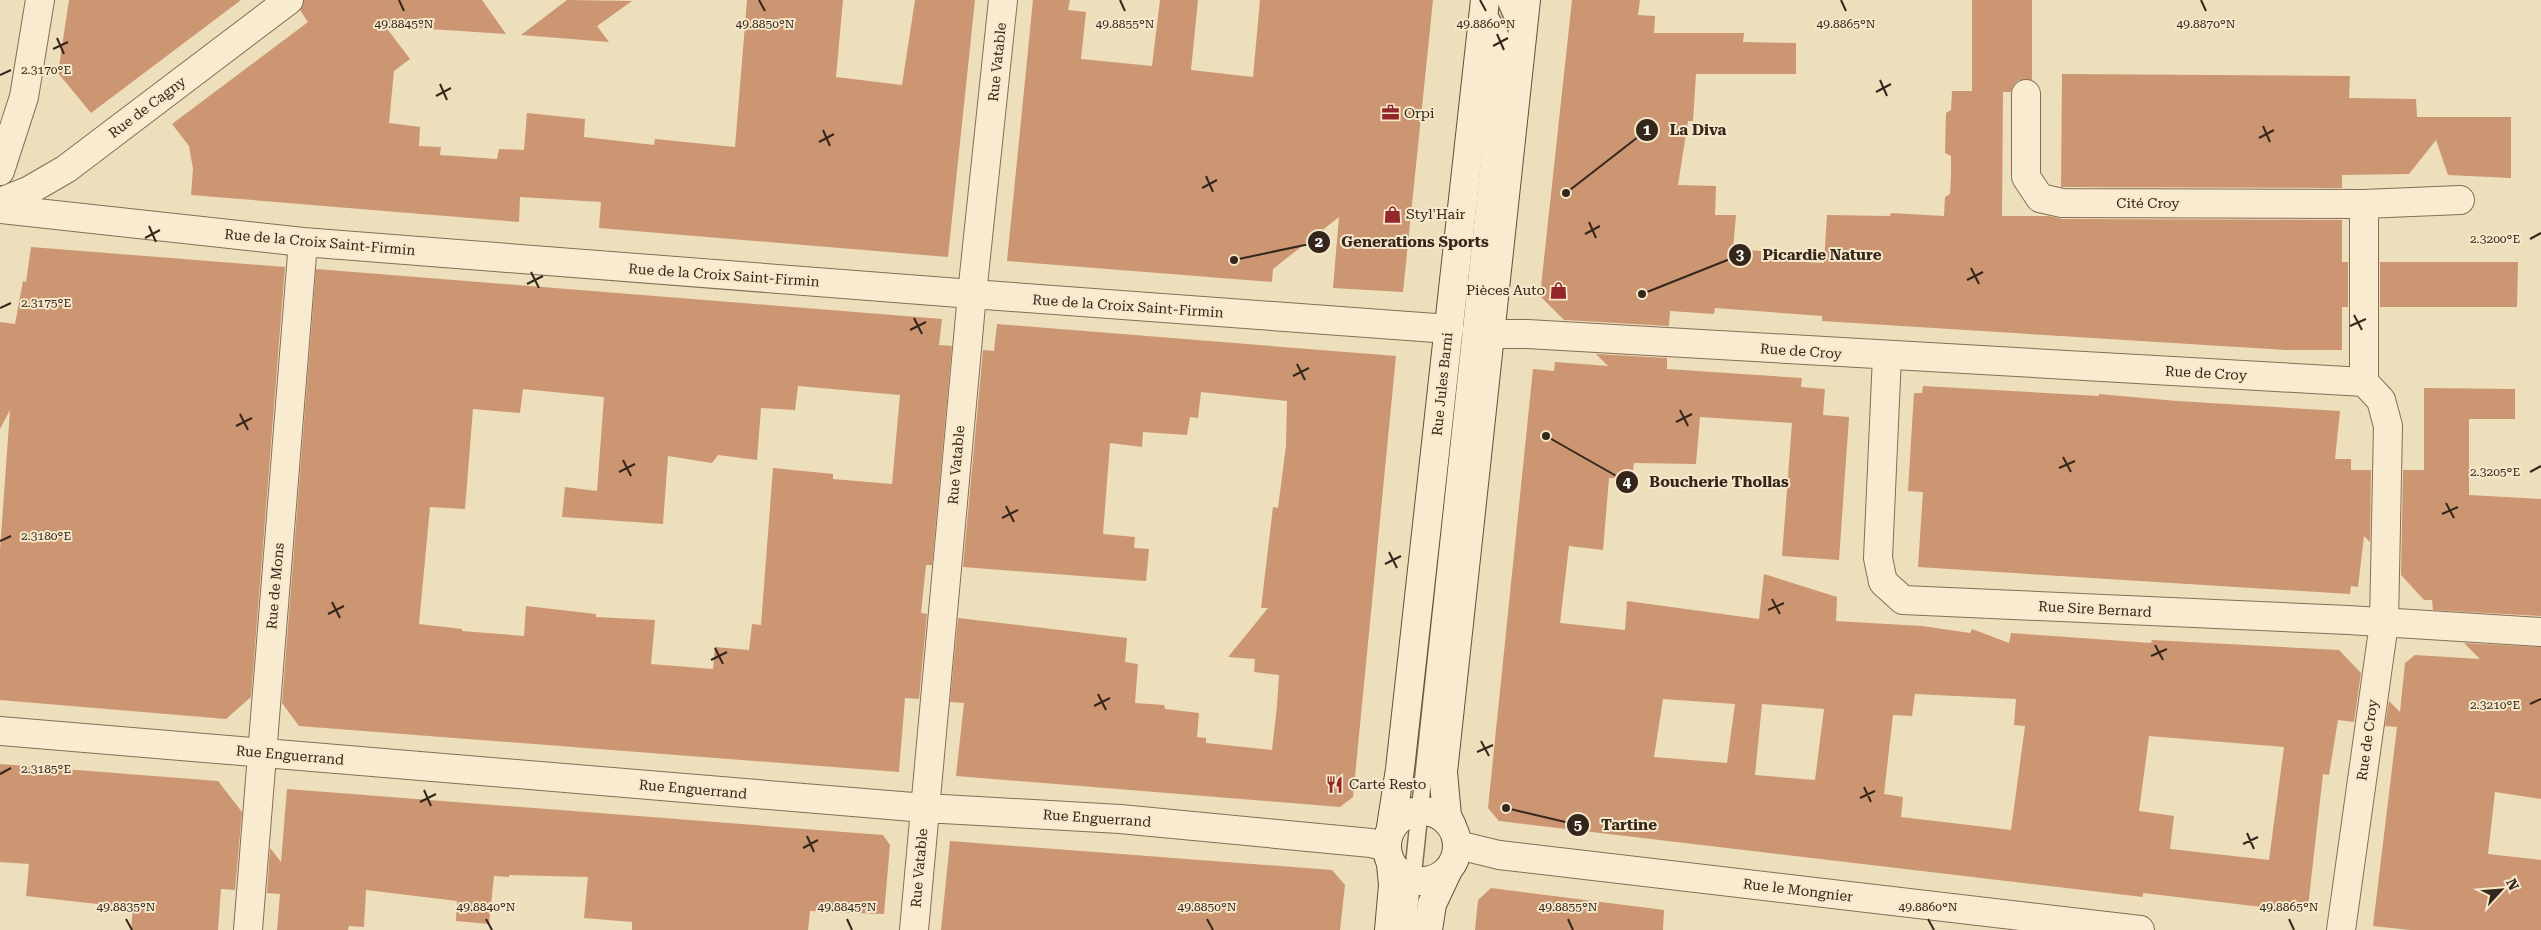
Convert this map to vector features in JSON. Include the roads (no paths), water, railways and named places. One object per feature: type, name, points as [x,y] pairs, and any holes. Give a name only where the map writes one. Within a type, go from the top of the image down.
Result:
[{"type":"street","points":[[0,171],[24,97],[40,0]]},
{"type":"street","name":"Rue de Cagny","points":[[0,202],[28,191],[66,169],[289,0]]},
{"type":"street","name":"Rue Vatable","points":[[914,930],[972,294],[1003,0]]},
{"type":"street","points":[[1428,930],[1432,904],[1452,847],[1443,772],[1526,0]]},
{"type":"street","name":"Rue Jules Barni","points":[[1389,930],[1393,885],[1390,846],[1449,329],[1491,2]]},
{"type":"street","name":"Cité Croy","points":[[2026,94],[2026,177],[2040,198],[2062,203],[2364,204],[2460,200]]},
{"type":"street","points":[[2364,204],[2364,382]]},
{"type":"street","name":"Rue de la Croix Saint-Firmin","points":[[0,209],[303,242],[1449,329]]},
{"type":"street","name":"Rue de Mons","points":[[248,930],[303,242]]},
{"type":"street","name":"Rue de Croy","points":[[1490,334],[1527,334],[2364,382],[2381,400],[2388,426],[2384,622],[2341,930]]},
{"type":"street","name":"Rue Sire Bernard","points":[[1886,356],[1878,558],[1883,582],[1902,600],[2384,622],[2541,632]]},
{"type":"street","name":"Rue Enguerrand","points":[[0,730],[925,808],[1120,819],[1390,846]]},
{"type":"street","points":[[1419,810],[1406,814],[1390,846],[1402,874],[1412,880],[1431,880],[1452,847]]},
{"type":"street","name":"Rue le Mongnier","points":[[1419,810],[1439,815],[1452,847],[1499,855],[2140,930]]},
{"type":"lane","points":[[1491,2],[1522,38]]},
{"type":"lane","points":[[1407,930],[1502,38],[1491,2]]},
{"type":"place","name":"Orpi","points":[[1390,113]]},
{"type":"place","name":"La Diva","points":[[1566,193]]},
{"type":"place","name":"Styl'Hair","points":[[1392,214]]},
{"type":"place","name":"Generations Sports","points":[[1234,260]]},
{"type":"place","name":"Pièces Auto","points":[[1559,290]]},
{"type":"place","name":"Picardie Nature","points":[[1642,294]]},
{"type":"place","name":"Boucherie Thollas","points":[[1546,436]]},
{"type":"place","name":"Carte Resto","points":[[1335,784]]},
{"type":"place","name":"Tartine","points":[[1506,808]]}]
